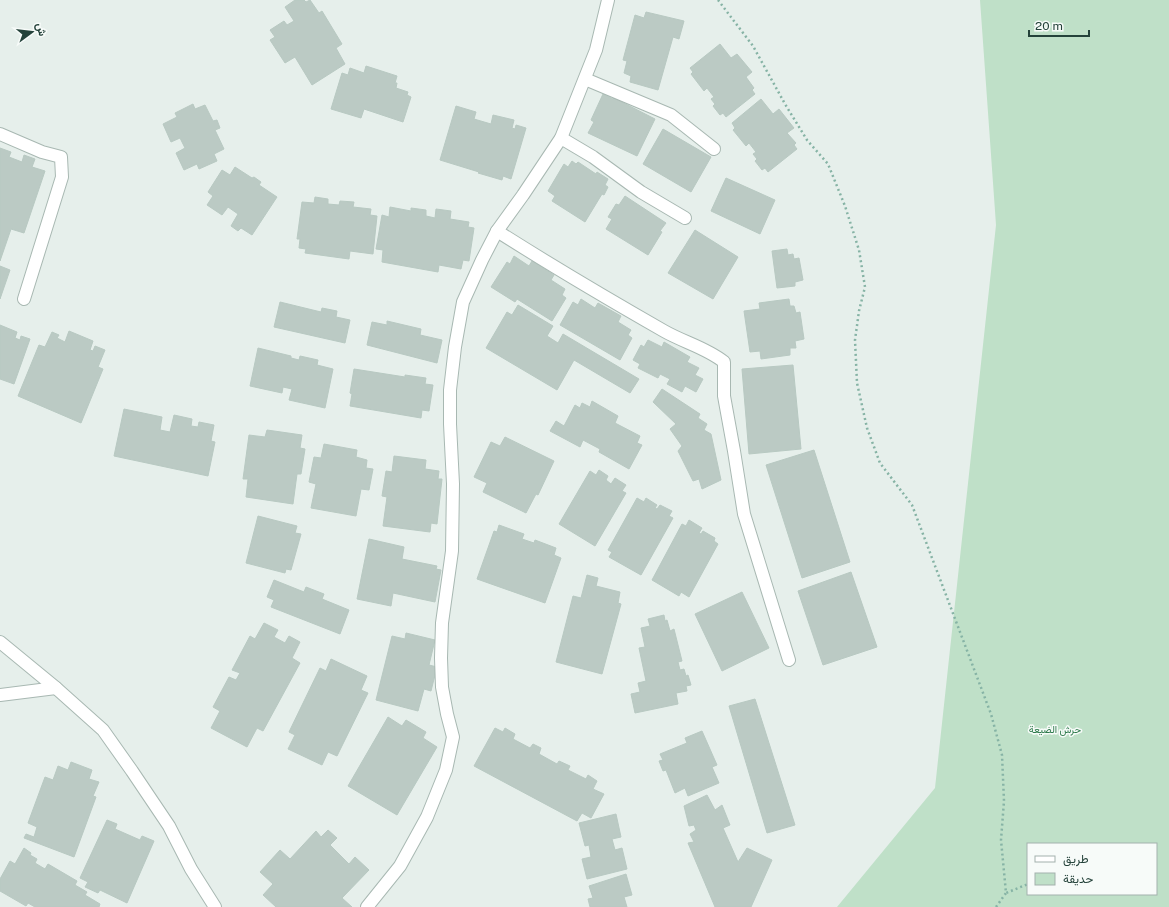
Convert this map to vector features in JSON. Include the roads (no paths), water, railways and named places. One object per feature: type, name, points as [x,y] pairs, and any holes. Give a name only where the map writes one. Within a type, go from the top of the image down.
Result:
[{"type":"street","points":[[367,907],[400,866],[426,817],[446,770],[453,737],[442,687],[441,658],[442,622],[452,551],[453,484],[450,390],[455,347],[463,302],[497,231],[524,195],[561,138],[596,50],[608,0]]},
{"type":"street","points":[[585,79],[671,115],[714,149]]},
{"type":"street","points":[[0,134],[42,152],[61,157],[62,177],[24,299]]},
{"type":"street","points":[[561,138],[593,156],[641,192],[685,218]]},
{"type":"street","points":[[497,231],[538,258],[666,332],[716,355],[724,362],[724,396],[744,514],[789,660]]},
{"type":"street","points":[[0,642],[56,688],[103,730],[169,826],[191,869],[215,907]]},
{"type":"street","points":[[0,694],[56,688]]},
{"type":"park label","name":"حرش الضيعة","points":[[1055,729]]}]
